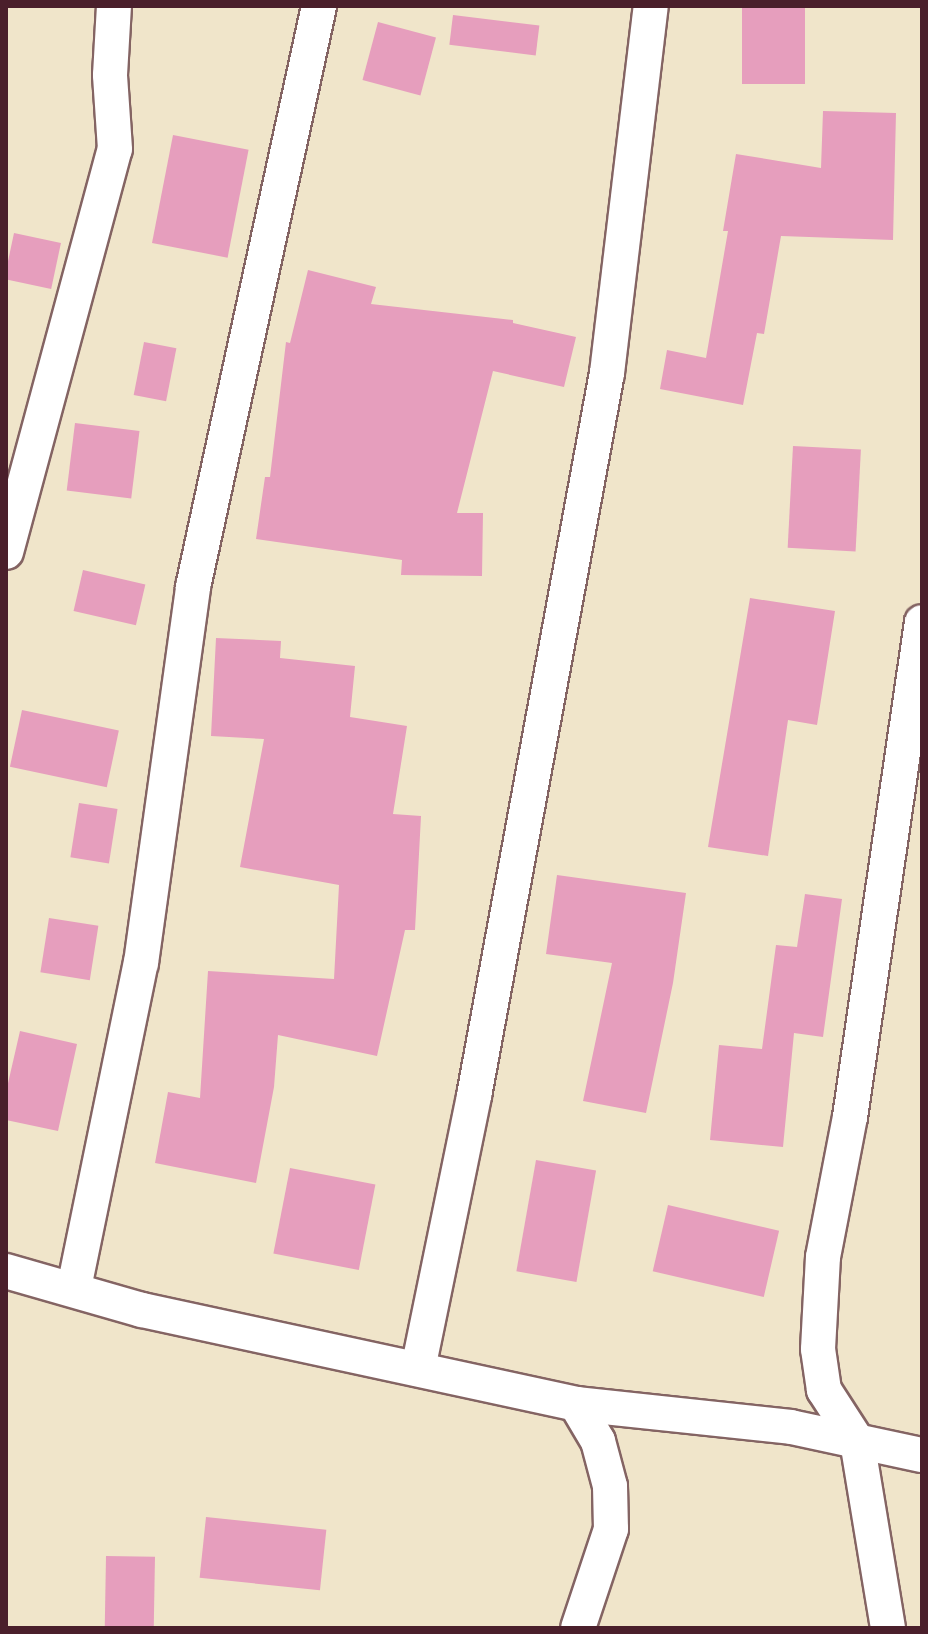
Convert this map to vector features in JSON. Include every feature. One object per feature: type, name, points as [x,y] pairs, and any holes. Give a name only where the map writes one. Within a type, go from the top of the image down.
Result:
[{"type":"street","points":[[6,552],[115,149],[110,75],[114,6]]},
{"type":"street","points":[[74,1288],[141,963],[166,802],[173,715],[193,587],[319,6]]},
{"type":"street","points":[[418,1369],[474,1096],[607,373],[651,6]]},
{"type":"street","points":[[888,1628],[857,1441],[824,1390],[818,1349],[823,1257],[852,1101],[922,622]]},
{"type":"street","points":[[6,1271],[74,1288],[142,1310],[576,1404],[791,1427],[922,1455]]},
{"type":"street","points":[[791,1427],[824,1390]]},
{"type":"street","points":[[576,1404],[598,1441],[610,1486],[611,1529],[578,1628]]},
{"type":"building","points":[[742,6],[805,6],[805,84],[742,84]]},
{"type":"building","points":[[453,15],[539,26],[536,55],[449,45]]},
{"type":"building","points":[[378,22],[436,38],[420,95],[362,80]]},
{"type":"building","points":[[823,111],[896,113],[893,240],[781,236],[764,334],[757,333],[743,405],[660,389],[667,350],[706,358],[728,231],[723,231],[736,154],[821,168]]},
{"type":"building","points":[[173,135],[249,150],[228,258],[152,243]]},
{"type":"building","points":[[14,233],[61,243],[51,289],[6,279]]},
{"type":"building","points":[[308,270],[376,287],[371,304],[513,320],[513,323],[576,337],[564,387],[493,371],[457,513],[483,513],[482,576],[401,575],[402,560],[256,539],[265,477],[270,477],[286,342],[290,343]]},
{"type":"building","points":[[144,342],[176,348],[166,401],[134,395]]},
{"type":"building","points":[[75,423],[140,431],[131,498],[67,490]]},
{"type":"building","points":[[793,446],[861,450],[856,551],[788,548]]},
{"type":"building","points":[[83,570],[145,584],[136,625],[74,611]]},
{"type":"building","points":[[750,598],[835,611],[817,725],[788,720],[768,856],[708,847]]},
{"type":"building","points":[[216,638],[281,641],[280,658],[355,666],[350,717],[407,726],[393,814],[421,816],[415,930],[405,930],[377,1056],[278,1035],[274,1087],[256,1183],[155,1163],[168,1092],[200,1098],[208,971],[334,979],[339,885],[240,867],[264,739],[211,736]]},
{"type":"building","points":[[22,710],[119,731],[107,787],[10,767]]},
{"type":"building","points":[[79,803],[118,809],[109,863],[70,857]]},
{"type":"building","points":[[557,875],[686,893],[673,983],[646,1113],[583,1101],[612,963],[546,954]]},
{"type":"building","points":[[805,894],[842,899],[823,1037],[794,1033],[783,1147],[710,1140],[719,1045],[762,1049],[776,945],[797,947]]},
{"type":"building","points":[[49,918],[98,926],[90,980],[40,972]]},
{"type":"building","points":[[20,1031],[77,1044],[58,1131],[6,1120],[6,1092]]},
{"type":"building","points":[[536,1160],[596,1171],[576,1282],[516,1271]]},
{"type":"building","points":[[290,1168],[375,1185],[359,1270],[273,1253]]},
{"type":"building","points":[[668,1205],[779,1231],[764,1297],[653,1271]]},
{"type":"building","points":[[206,1517],[326,1530],[320,1590],[200,1578]]},
{"type":"building","points":[[106,1556],[155,1557],[154,1628],[105,1628]]}]
